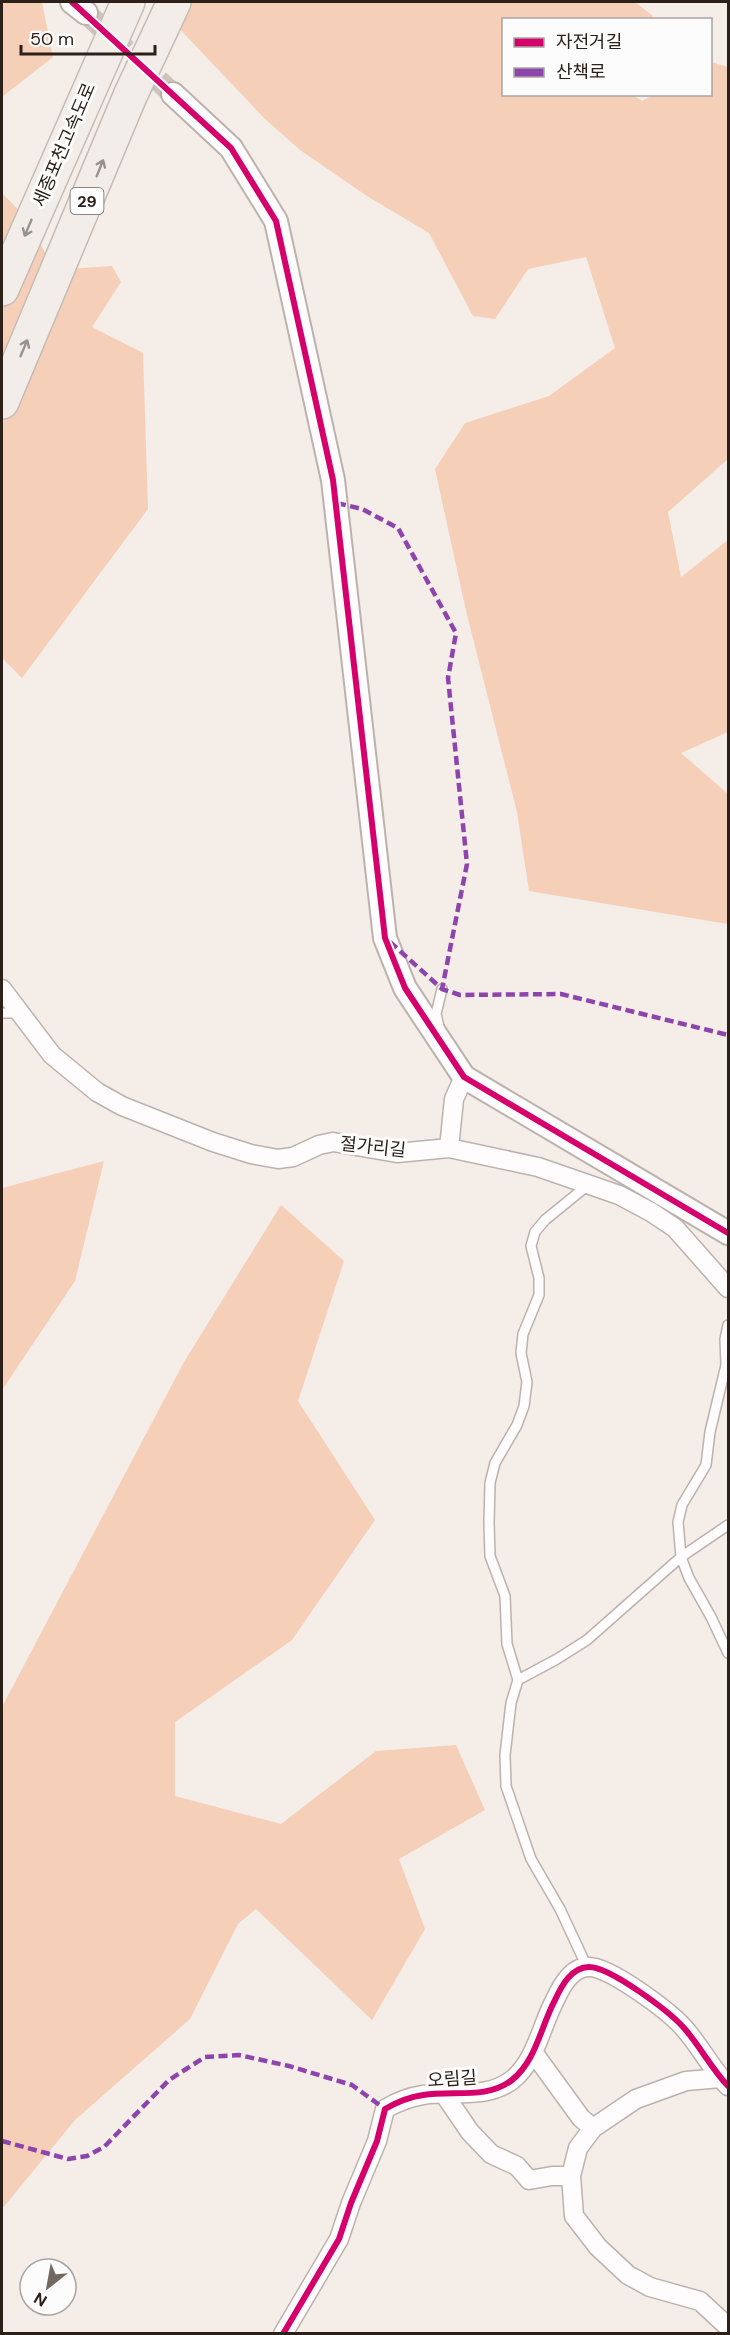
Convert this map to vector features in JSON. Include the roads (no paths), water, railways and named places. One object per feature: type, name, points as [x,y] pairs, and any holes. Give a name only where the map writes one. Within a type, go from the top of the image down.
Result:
[{"type":"highway","name":"세종포천고속도로","points":[[2,290],[128,2]]},
{"type":"highway","name":"29","points":[[2,402],[130,96],[174,2]]},
{"type":"street","points":[[173,94],[231,148],[276,221],[333,480],[385,938],[405,988],[464,1077],[729,1233]]},
{"type":"street","name":"절가리길","points":[[2,989],[52,1055],[97,1092],[122,1106],[223,1145],[278,1159],[293,1157],[319,1145],[333,1142],[397,1153],[449,1148],[538,1167],[619,1195],[651,1212],[675,1228],[729,1288]]},
{"type":"street","points":[[449,1148],[454,1099],[464,1077]]},
{"type":"street","points":[[587,1967],[605,1971],[657,2005],[683,2027],[725,2082]]},
{"type":"street","name":"오림길","points":[[283,2334],[339,2239],[351,2203],[377,2141],[385,2109],[408,2099],[425,2095],[480,2093],[499,2088],[513,2079],[529,2060],[563,1984],[574,1972],[587,1967]]},
{"type":"street","points":[[532,2052],[581,2118],[594,2128]]},
{"type":"street","points":[[725,2082],[686,2081],[636,2099],[594,2128],[578,2148],[572,2176],[574,2216],[598,2247],[628,2275],[650,2287],[700,2301],[729,2327]]},
{"type":"street","points":[[444,2094],[470,2132],[491,2154],[517,2166],[529,2180],[552,2176],[572,2176]]},
{"type":"lane","points":[[442,989],[436,1014],[442,1044]]},
{"type":"lane","points":[[2,1013],[21,1013]]},
{"type":"lane","points":[[587,1967],[560,1909],[531,1859],[506,1786],[505,1755],[511,1703],[518,1680],[507,1644],[505,1596],[490,1556],[490,1483],[495,1463],[517,1425],[524,1406],[526,1382],[521,1353],[523,1334],[539,1295],[539,1278],[531,1246],[535,1232],[544,1220],[588,1185]]},
{"type":"lane","points":[[729,1324],[725,1339],[726,1365],[710,1432],[706,1466],[682,1505],[678,1522],[681,1557],[689,1578],[729,1653]]},
{"type":"lane","points":[[518,1680],[586,1640],[681,1557],[729,1525]]},
{"type":"tunnel","points":[[86,13],[173,94]]}]
